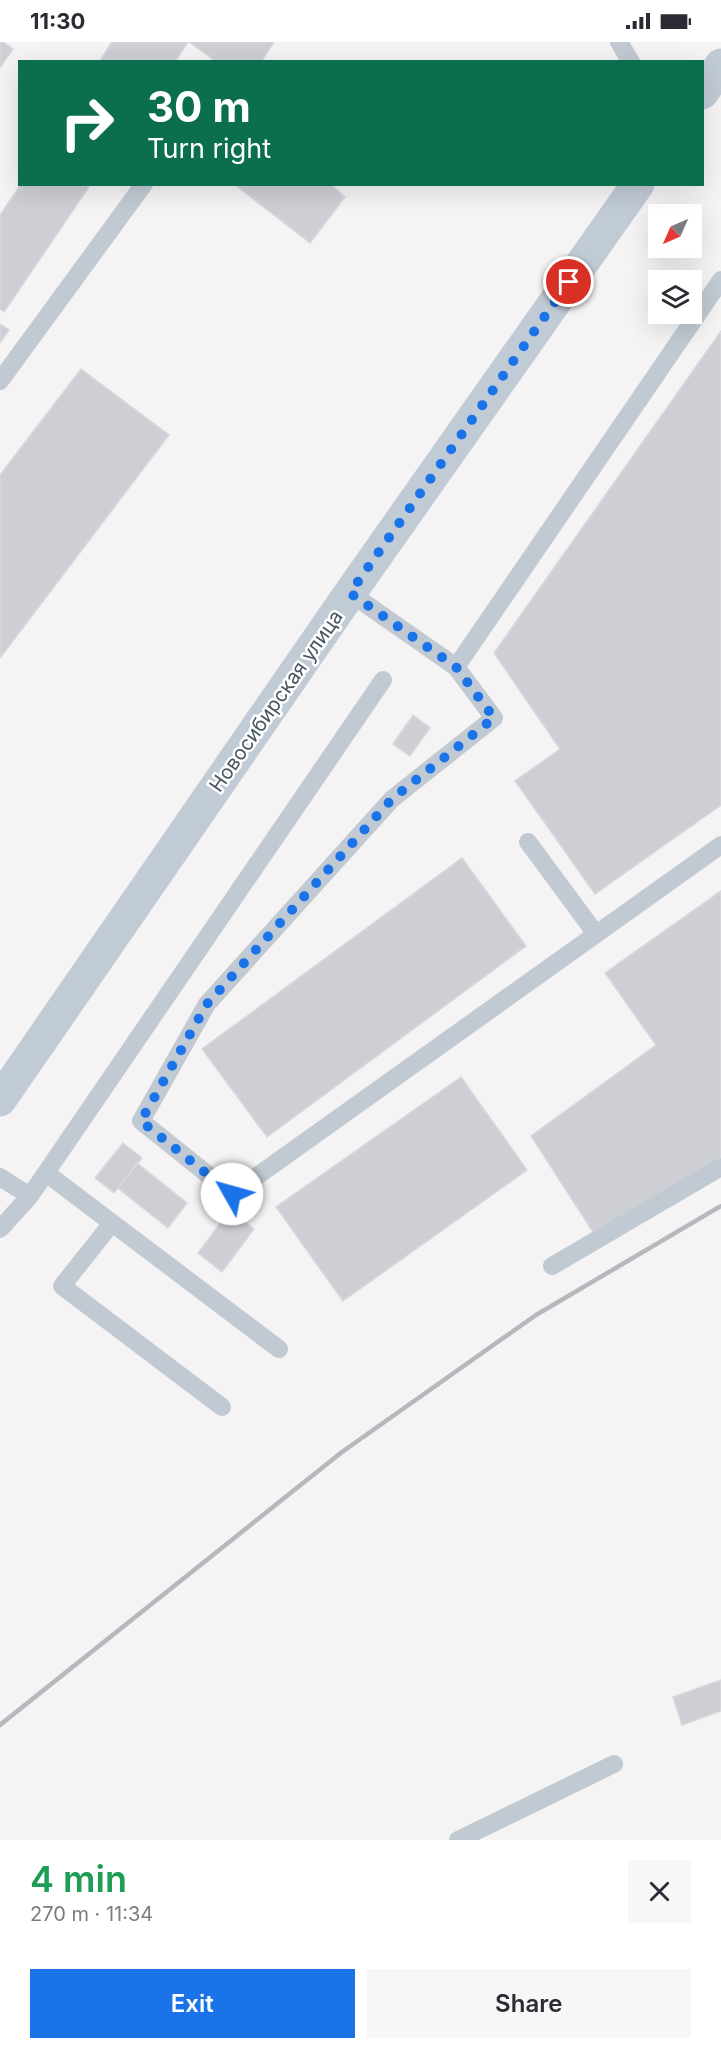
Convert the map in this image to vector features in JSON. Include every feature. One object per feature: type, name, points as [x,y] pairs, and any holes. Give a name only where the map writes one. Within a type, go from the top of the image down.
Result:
[{"type":"main road","points":[[704,90],[721,65]]},
{"type":"main road","name":"Новосибирская улица","points":[[0,1100],[350,593],[637,186]]},
{"type":"lane","points":[[619,42],[630,60]]},
{"type":"lane","points":[[0,381],[143,186]]},
{"type":"lane","points":[[456,667],[721,280]]},
{"type":"lane","points":[[350,593],[456,667],[494,718],[392,799],[207,1004],[141,1121],[232,1194],[721,845]]},
{"type":"lane","points":[[0,1229],[30,1196],[383,680]]},
{"type":"lane","points":[[528,842],[596,934]]},
{"type":"lane","points":[[552,1266],[721,1167]]},
{"type":"lane","points":[[46,1173],[279,1349]]},
{"type":"lane","points":[[0,1177],[30,1196]]},
{"type":"lane","points":[[112,1223],[62,1286],[222,1407]]},
{"type":"lane","points":[[458,1840],[614,1764]]},
{"type":"building","points":[[0,42],[13,49],[0,68]]},
{"type":"building","points":[[112,42],[188,42],[176,60],[100,60]]},
{"type":"building","points":[[189,42],[274,42],[262,60],[214,60]]},
{"type":"building","points":[[20,186],[89,187],[4,312],[0,309],[0,215]]},
{"type":"building","points":[[237,186],[332,186],[345,197],[310,243]]},
{"type":"building","points":[[0,324],[9,330],[0,343]]},
{"type":"building","points":[[721,331],[721,805],[595,894],[515,781],[560,749],[494,653]]},
{"type":"building","points":[[81,369],[169,435],[0,658],[0,475]]},
{"type":"building","points":[[413,715],[430,728],[410,756],[393,744]]},
{"type":"building","points":[[462,858],[526,946],[267,1137],[202,1049]]},
{"type":"building","points":[[721,891],[721,1159],[593,1232],[531,1136],[656,1045],[605,973]]},
{"type":"building","points":[[461,1077],[527,1170],[343,1301],[276,1207]]},
{"type":"building","points":[[123,1143],[142,1158],[114,1193],[95,1178]]},
{"type":"building","points":[[137,1163],[187,1203],[168,1228],[118,1188]]},
{"type":"building","points":[[230,1210],[254,1229],[222,1272],[198,1253]]},
{"type":"building","points":[[721,1680],[721,1711],[682,1725],[673,1697]]},
{"type":"railway","points":[[0,1725],[342,1452],[536,1315],[721,1206]]},
{"type":"route","points":[[232,1194],[141,1121],[207,1004],[392,799],[494,718],[456,667],[350,593],[569,282]]}]
